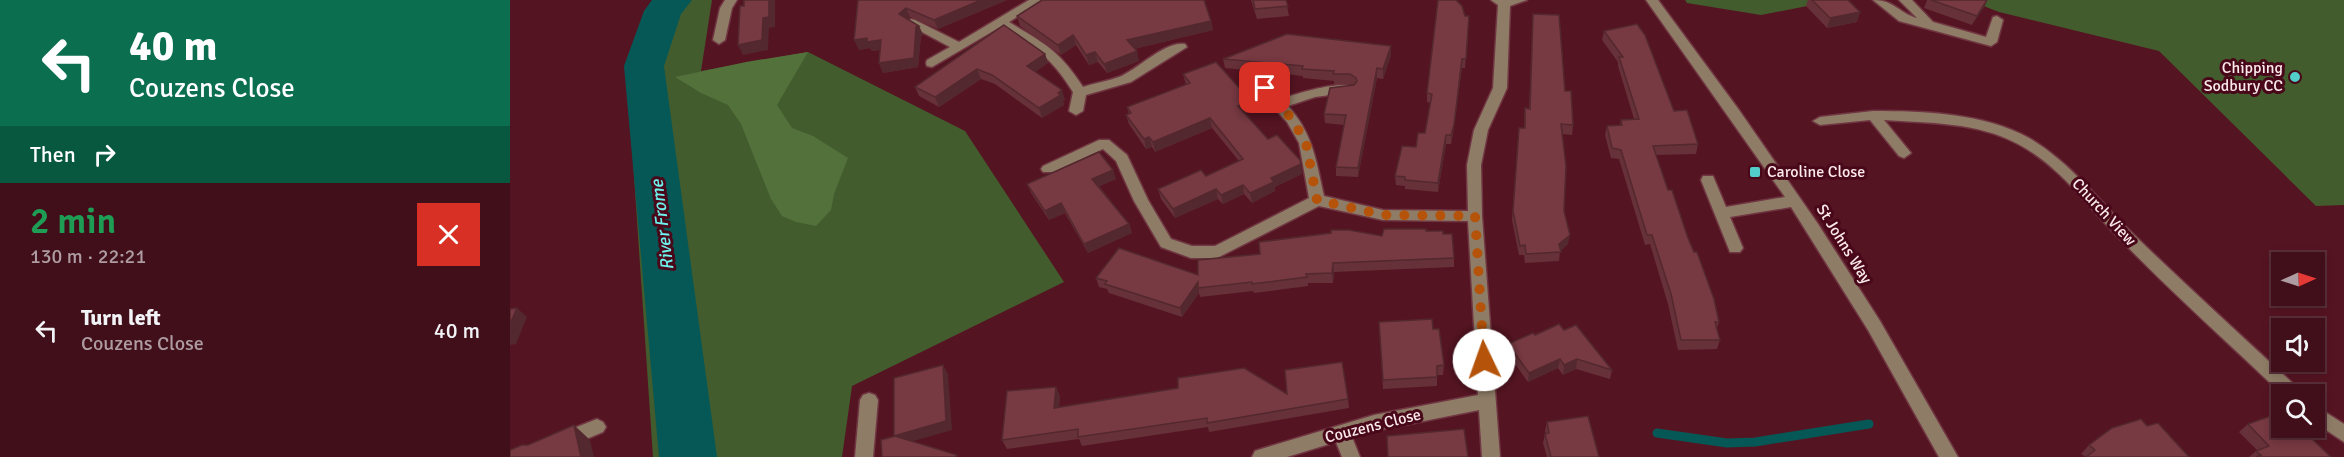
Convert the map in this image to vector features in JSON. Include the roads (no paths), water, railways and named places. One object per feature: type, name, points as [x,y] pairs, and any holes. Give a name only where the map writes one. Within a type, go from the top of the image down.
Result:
[{"type":"street","points":[[719,40],[726,8],[731,0]]},
{"type":"street","points":[[932,63],[1037,0]]},
{"type":"street","points":[[1491,457],[1475,216],[1474,165],[1481,130],[1500,88],[1500,2],[1521,0]]},
{"type":"street","name":"St Johns Way","points":[[1652,0],[1722,93],[1795,201],[1863,308],[1949,457]]},
{"type":"street","points":[[1879,0],[1896,15],[1991,42],[1997,20]]},
{"type":"street","points":[[1905,0],[1928,24]]},
{"type":"street","points":[[1000,22],[1051,53],[1064,67],[1080,92],[1076,111]]},
{"type":"street","points":[[911,23],[958,46]]},
{"type":"street","points":[[1080,92],[1126,79],[1160,57],[1181,47]]},
{"type":"street","points":[[1265,88],[1292,119],[1306,143],[1317,200]]},
{"type":"street","points":[[1279,104],[1314,93],[1349,88]]},
{"type":"street","points":[[1873,115],[1904,153]]},
{"type":"street","name":"Church View","points":[[1821,121],[1873,115],[1942,119],[1983,125],[2009,134],[2038,149],[2066,171],[2120,230],[2282,384]]},
{"type":"street","points":[[1048,169],[1104,143],[1122,158],[1141,201],[1166,243],[1191,252],[1217,252],[1317,200],[1383,215],[1475,216]]},
{"type":"street","points":[[1708,180],[1735,248]]},
{"type":"street","points":[[1721,213],[1795,201]]},
{"type":"street","points":[[864,457],[869,400]]},
{"type":"street","name":"Couzens Close","points":[[1261,457],[1374,423],[1486,401]]},
{"type":"street","points":[[2325,420],[2344,434]]},
{"type":"street","points":[[544,448],[597,427]]},
{"type":"street","points":[[1342,433],[1351,457]]},
{"type":"waterway","name":"River Frome","points":[[673,0],[663,11],[644,66],[688,457]]},
{"type":"waterway","points":[[1657,433],[1727,443],[1755,442],[1869,424]]},
{"type":"place","name":"Chipping Sodbury CC","points":[[2295,77]]},
{"type":"place","name":"Caroline Close","points":[[1755,172]]}]
